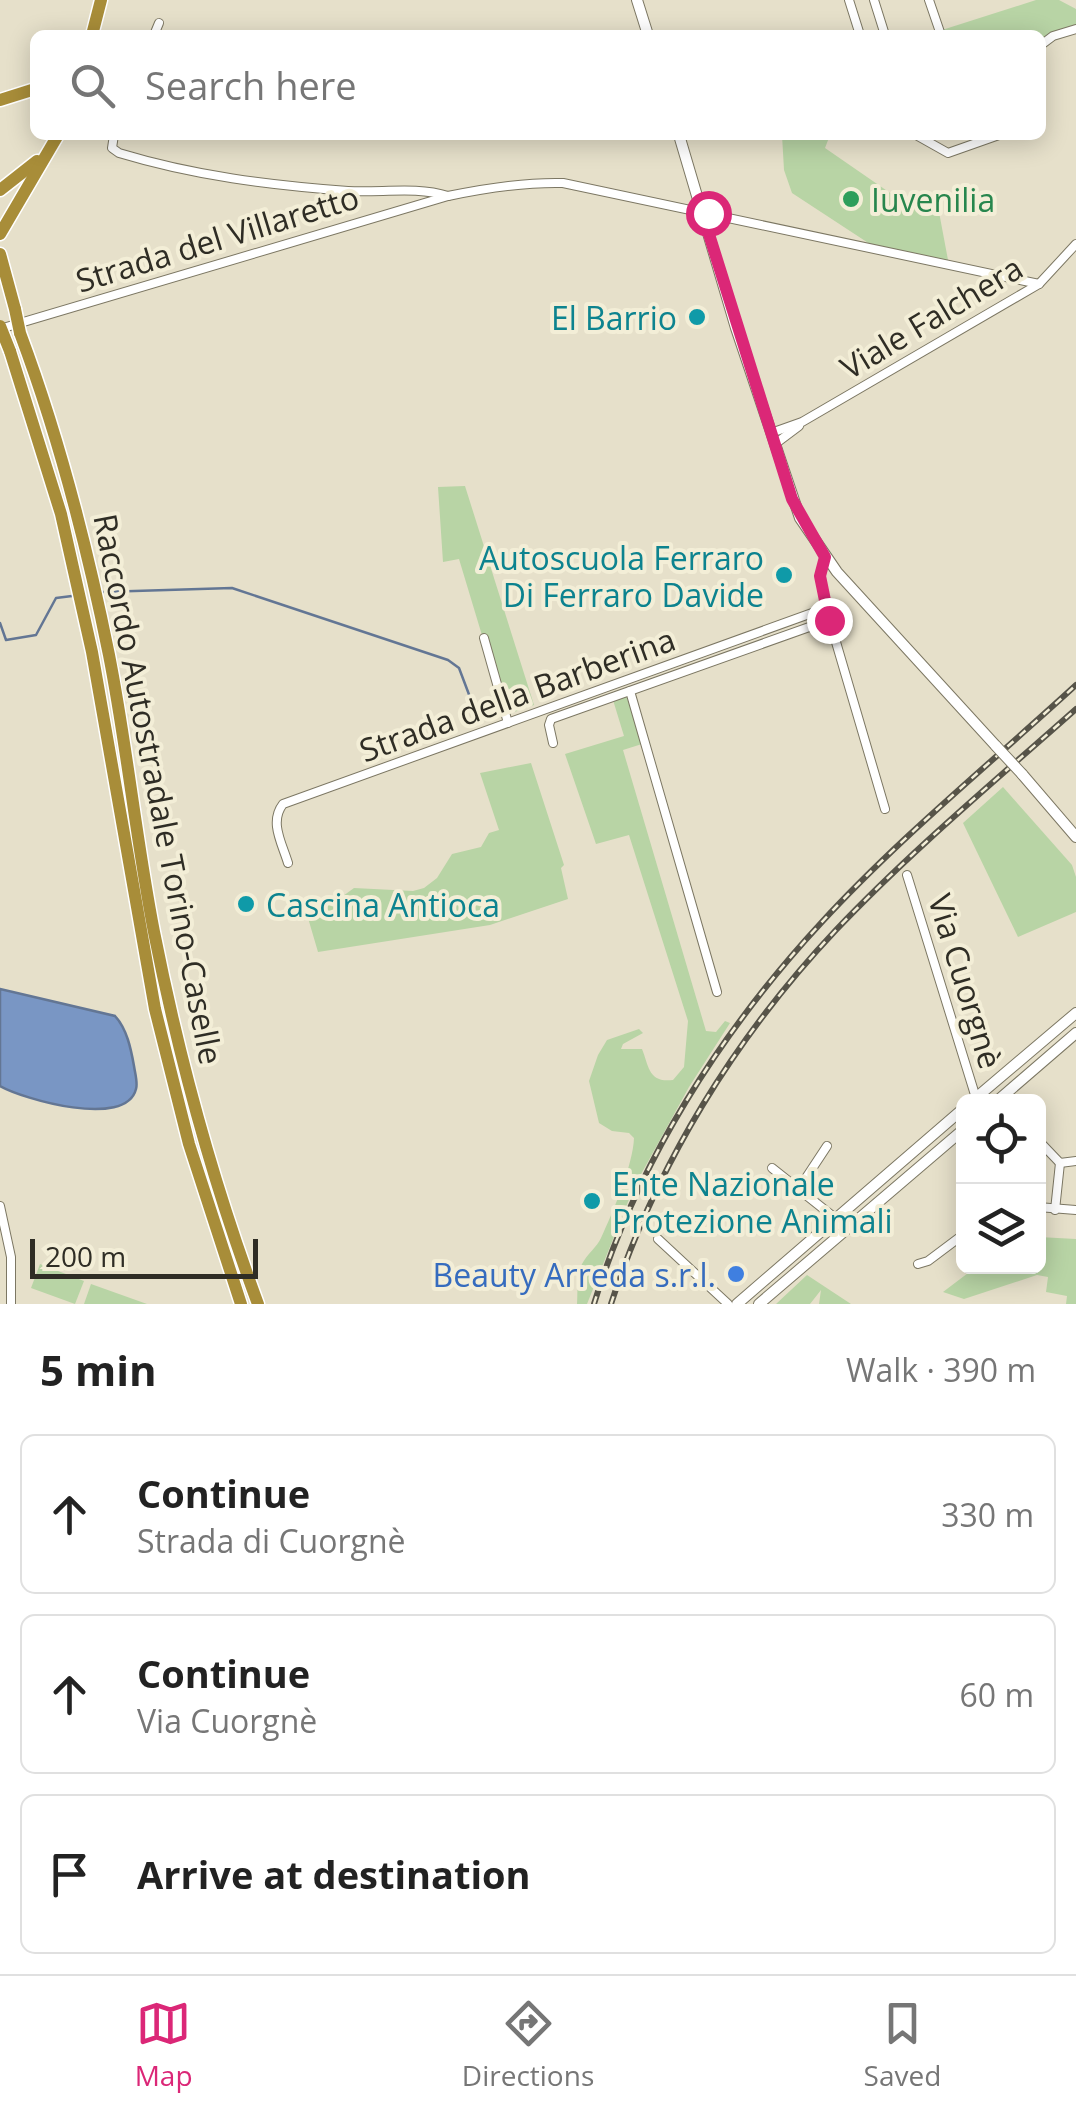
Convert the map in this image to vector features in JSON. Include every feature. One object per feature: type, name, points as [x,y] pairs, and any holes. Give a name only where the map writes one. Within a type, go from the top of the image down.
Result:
[{"type":"highway","points":[[85,30],[100,2]]},
{"type":"highway","points":[[93,30],[100,2]]},
{"type":"highway","points":[[0,100],[30,91]]},
{"type":"highway","points":[[0,190],[28,171],[51,140]]},
{"type":"highway","points":[[0,234],[52,140]]},
{"type":"highway","points":[[0,254],[13,310]]},
{"type":"highway","name":"Raccordo Autostradale Torino-Caselle","points":[[0,287],[13,310],[65,468],[108,654],[161,964],[205,1143],[258,1304]]},
{"type":"highway","name":"Raccordo Autostradale Torino-Caselle","points":[[0,327],[61,514],[88,635],[153,1002],[189,1144],[242,1304]]},
{"type":"main road","points":[[636,0],[646,30]]},
{"type":"main road","points":[[680,140],[800,518],[825,557],[1076,837]]},
{"type":"main road","points":[[982,1094],[1076,1013]]},
{"type":"main road","points":[[1005,1094],[1076,1033]]},
{"type":"main road","points":[[737,1304],[956,1115]]},
{"type":"main road","points":[[759,1304],[956,1136]]},
{"type":"street","points":[[848,0],[858,30]]},
{"type":"street","points":[[874,0],[884,30]]},
{"type":"street","points":[[929,0],[938,30]]},
{"type":"street","points":[[156,30],[159,23]]},
{"type":"street","points":[[1046,42],[1076,30]]},
{"type":"street","name":"Strada del Villaretto","points":[[113,140],[112,148],[120,153],[216,178],[356,192],[434,192],[448,196]]},
{"type":"street","points":[[925,140],[948,153],[985,140]]},
{"type":"street","name":"Strada del Villaretto","points":[[0,327],[448,196],[488,188],[563,183],[1038,284]]},
{"type":"street","name":"Viale Falchera","points":[[773,439],[1038,284],[1076,244]]},
{"type":"street","points":[[825,557],[820,572],[826,608],[885,809]]},
{"type":"street","points":[[822,589],[838,572]]},
{"type":"street","name":"Strada della Barberina","points":[[288,862],[276,824],[276,812],[283,804],[826,608]]},
{"type":"street","name":"Strada della Barberina","points":[[553,743],[548,725],[552,719],[829,620]]},
{"type":"street","points":[[484,638],[508,723]]},
{"type":"street","name":"Strada della Barberina","points":[[630,691],[717,992]]},
{"type":"street","name":"Via Cuorgnè","points":[[907,875],[973,1094]]},
{"type":"street","points":[[798,1190],[827,1146]]},
{"type":"street","points":[[1046,1148],[1060,1163],[1055,1210]]},
{"type":"street","points":[[1060,1163],[1076,1161]]},
{"type":"street","points":[[772,1168],[835,1218],[844,1230]]},
{"type":"street","points":[[0,1206],[11,1257],[11,1304]]},
{"type":"street","points":[[1046,1208],[1076,1210]]},
{"type":"street","points":[[658,1239],[728,1304]]},
{"type":"street","points":[[918,1264],[956,1240]]},
{"type":"green space","points":[[1036,0],[1059,0],[1076,9],[1076,29],[1046,37],[1046,30],[942,30]]},
{"type":"green space","name":"Iuvenilia","points":[[782,140],[828,140],[825,148],[909,206],[939,212],[948,260],[879,250],[792,193],[784,170]]},
{"type":"green space","points":[[465,486],[534,705],[506,715],[459,559],[443,562],[438,487]]},
{"type":"green space","points":[[626,695],[642,744],[623,750],[706,1031],[716,1032],[725,1021],[730,1023],[689,1087],[634,1187],[587,1304],[577,1304],[580,1269],[611,1215],[634,1138],[599,1123],[589,1081],[598,1055],[607,1040],[639,1029],[643,1033],[621,1049],[642,1049],[654,1076],[673,1080],[684,1067],[688,1021],[629,835],[596,844],[565,754],[624,736],[613,700]]},
{"type":"green space","points":[[531,763],[564,865],[561,868],[568,899],[490,925],[318,952],[308,918],[311,907],[332,904],[354,888],[424,888],[437,878],[452,854],[481,847],[489,833],[499,830],[480,773]]},
{"type":"green space","points":[[1003,787],[1072,865],[1076,877],[1076,912],[1018,937],[963,823]]},
{"type":"green space","points":[[1046,1237],[1076,1239],[1076,1304],[1066,1304],[1067,1296],[1046,1292],[1048,1277],[1037,1275],[964,1299],[943,1292],[967,1274],[1046,1274]]},
{"type":"green space","points":[[40,1264],[84,1281],[75,1304],[31,1288]]},
{"type":"green space","points":[[807,1275],[851,1304],[819,1304],[821,1290],[810,1304],[776,1304]]},
{"type":"green space","points":[[91,1284],[147,1304],[84,1304]]},
{"type":"water","points":[[0,989],[115,1016],[128,1040],[136,1078],[136,1089],[128,1101],[114,1107],[73,1107],[30,1098],[0,1086]]},
{"type":"waterway","points":[[102,592],[232,588],[448,660],[459,668],[479,721]]},
{"type":"waterway","points":[[0,623],[6,640],[36,635],[56,598],[72,596]]},
{"type":"railway","points":[[594,1304],[612,1252],[658,1150],[749,1008],[821,923],[882,861],[1076,685]]},
{"type":"railway","points":[[611,1304],[629,1252],[676,1153],[733,1058],[765,1014],[799,971],[865,901],[1076,709]]},
{"type":"place","name":"Iuvenilia","points":[[851,199]]},
{"type":"place","name":"El Barrio","points":[[697,317]]},
{"type":"place","name":"Autoscuola Ferraro Di Ferraro Davide","points":[[784,575]]},
{"type":"place","name":"Cascina Antioca","points":[[246,904]]},
{"type":"place","name":"Ente Nazionale Protezione Animali","points":[[592,1201]]},
{"type":"place","name":"Beauty Arreda s.r.l.","points":[[736,1274]]},
{"type":"route","points":[[708,213],[702,212],[792,499],[825,557],[820,576],[829,620]]}]
